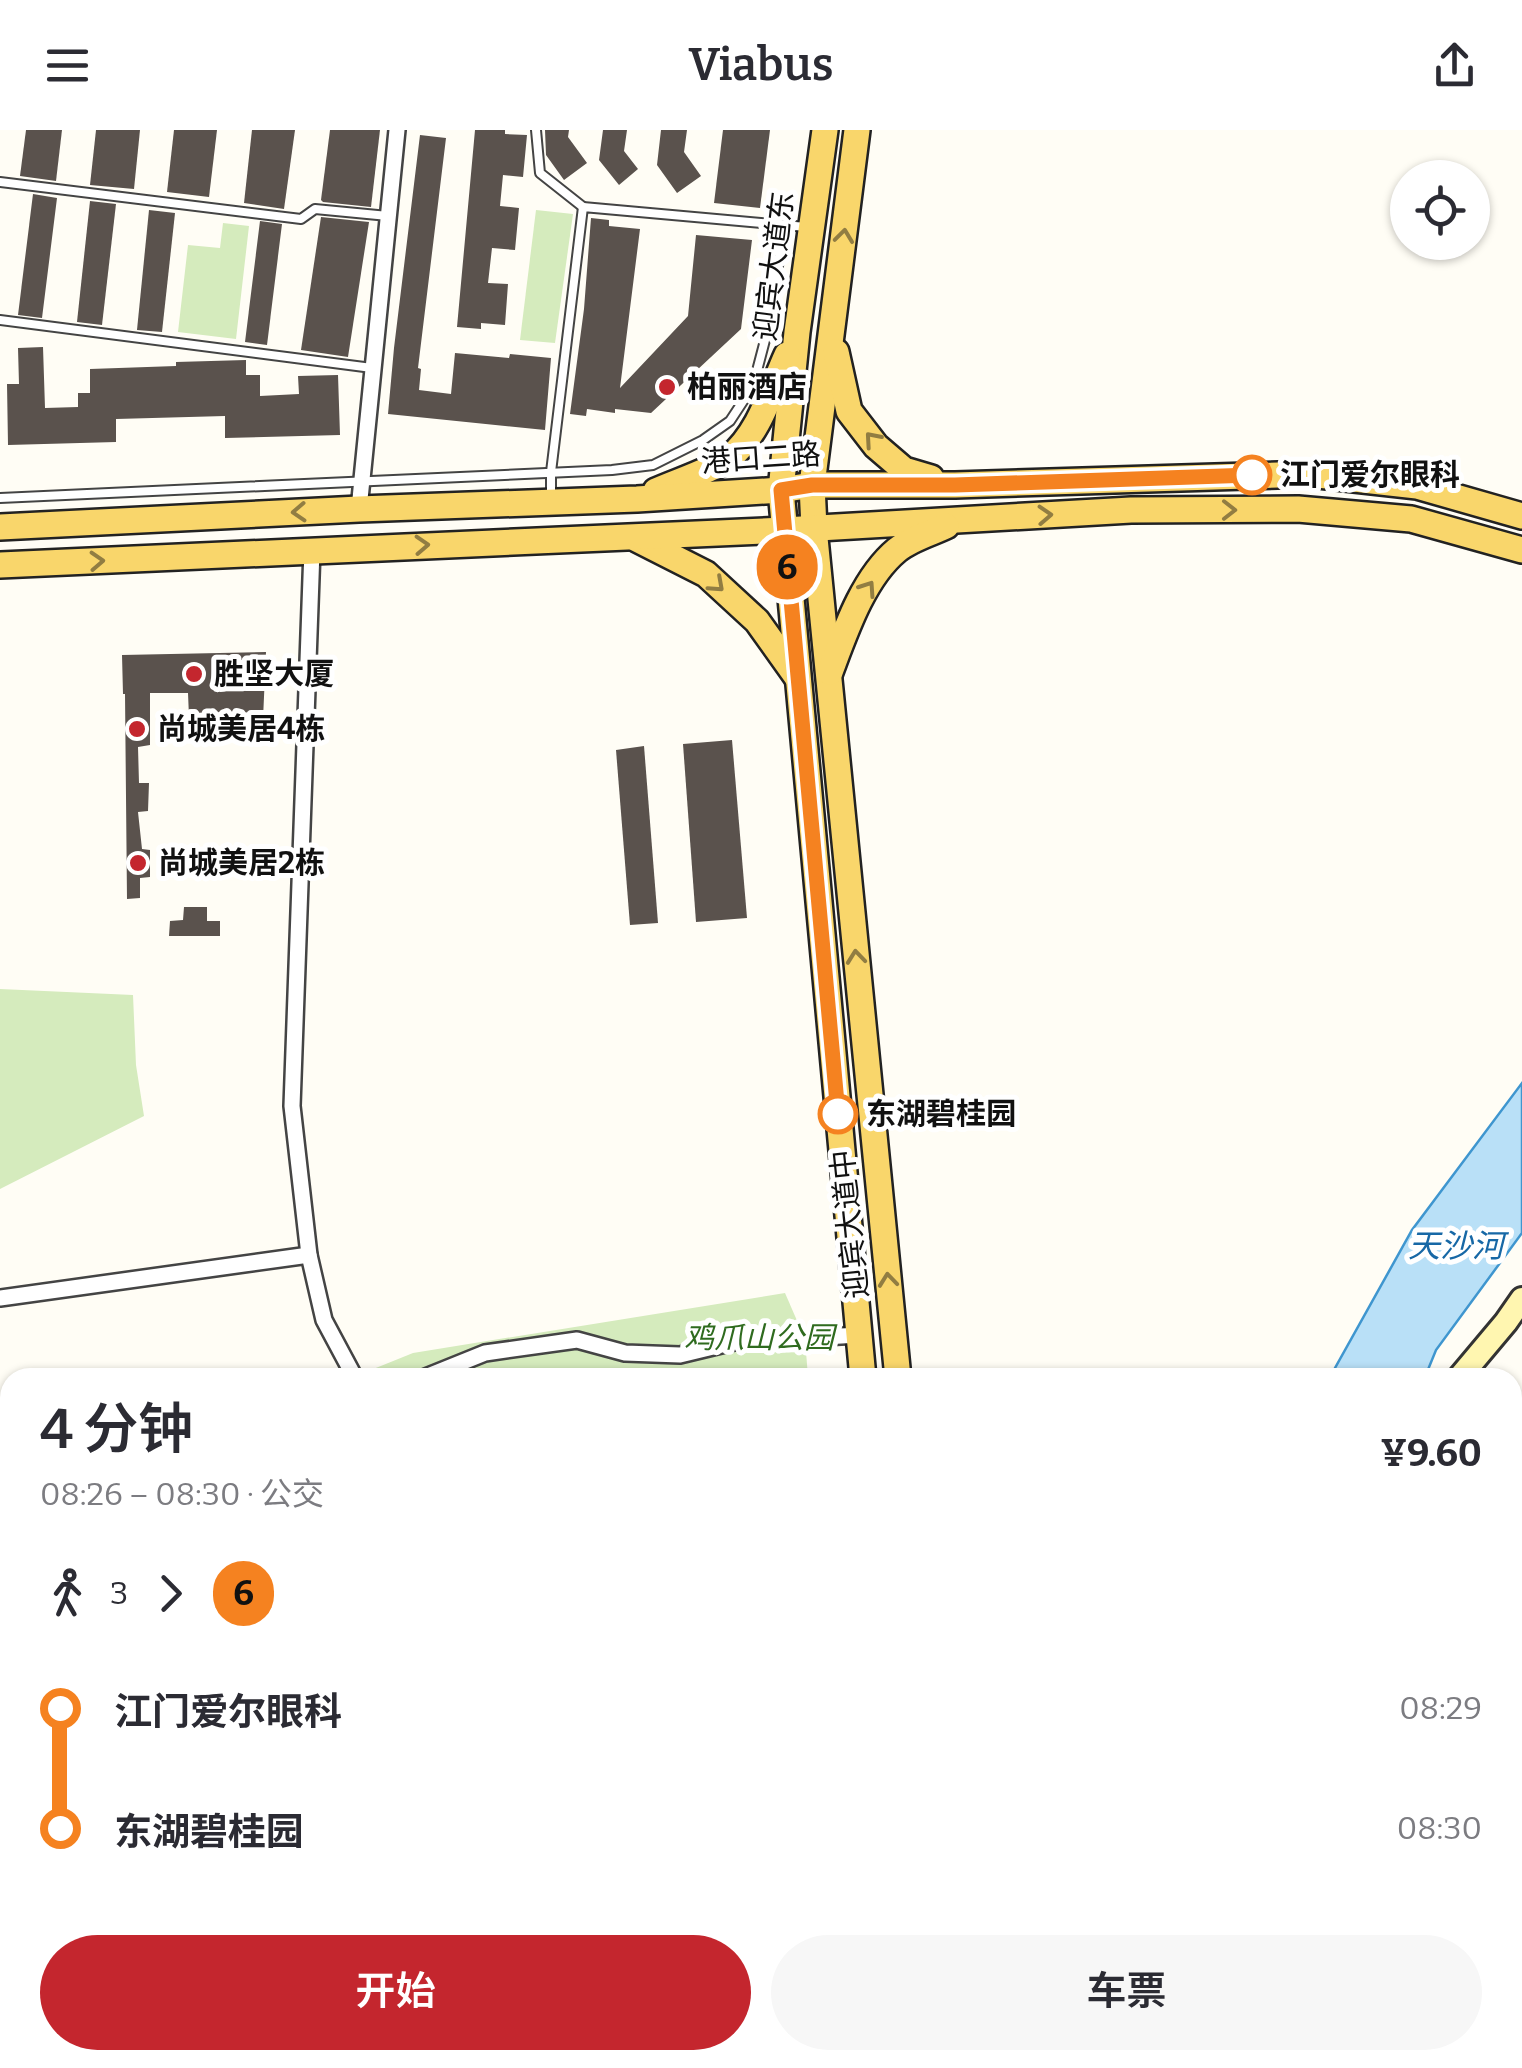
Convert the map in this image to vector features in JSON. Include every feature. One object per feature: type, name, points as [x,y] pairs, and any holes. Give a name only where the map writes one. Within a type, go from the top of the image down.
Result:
[{"type":"main road","name":"迎宾大道东","points":[[784,530],[781,490],[797,332],[825,130]]},
{"type":"main road","points":[[814,528],[812,485],[858,130]]},
{"type":"main road","points":[[637,499],[726,460],[739,448],[751,434],[797,332]]},
{"type":"main road","points":[[832,332],[849,411],[876,446],[904,470],[955,485]]},
{"type":"main road","name":"港口二路","points":[[0,527],[637,499],[812,485],[955,485],[1309,474],[1418,486],[1522,516]]},
{"type":"main road","points":[[1128,479],[1131,510]]},
{"type":"main road","points":[[546,539],[548,502]]},
{"type":"main road","points":[[0,565],[784,530],[1131,510],[1298,509],[1410,518],[1522,550]]},
{"type":"main road","points":[[828,676],[853,610],[872,579],[898,549],[960,520]]},
{"type":"main road","name":"迎宾大道中","points":[[814,528],[897,1368]]},
{"type":"main road","name":"迎宾大道中","points":[[784,530],[862,1368]]},
{"type":"main road","points":[[633,536],[706,574],[757,621],[798,678]]},
{"type":"street","points":[[359,509],[397,130]]},
{"type":"street","points":[[312,550],[292,1106],[310,1255],[324,1320],[350,1368]]},
{"type":"street","points":[[801,720],[832,719]]},
{"type":"street","points":[[0,1298],[310,1255]]},
{"type":"street","points":[[1470,1368],[1514,1326],[1522,1299]]},
{"type":"street","points":[[447,1368],[485,1352],[577,1340],[625,1353],[680,1355],[734,1342],[859,1335]]},
{"type":"lane","points":[[536,130],[540,173],[583,207],[811,228]]},
{"type":"lane","points":[[0,182],[301,219],[315,209],[388,216]]},
{"type":"lane","points":[[548,502],[583,207]]},
{"type":"lane","points":[[0,498],[612,470],[653,464],[703,440],[730,421],[753,386],[770,321],[784,225]]},
{"type":"lane","points":[[0,320],[373,368]]},
{"type":"green space","points":[[536,210],[573,214],[555,343],[520,340]]},
{"type":"green space","points":[[223,223],[249,226],[236,339],[178,332],[188,245],[220,248]]},
{"type":"green space","points":[[0,989],[133,995],[136,1065],[144,1116],[0,1189]]},
{"type":"green space","name":"鸡爪山公园","points":[[785,1293],[805,1339],[807,1368],[376,1368],[413,1353]]},
{"type":"water","name":"天沙河","points":[[1522,1083],[1522,1233],[1436,1350],[1429,1368],[1335,1368],[1412,1230]]},
{"type":"building","points":[[26,130],[62,130],[56,181],[20,176]]},
{"type":"building","points":[[96,130],[140,130],[134,189],[90,185]]},
{"type":"building","points":[[174,130],[217,130],[209,197],[167,192]]},
{"type":"building","points":[[252,130],[295,130],[284,209],[244,203]]},
{"type":"building","points":[[330,130],[380,130],[371,207],[321,200]]},
{"type":"building","points":[[475,130],[527,135],[523,177],[503,175],[500,206],[519,208],[515,250],[492,248],[488,283],[508,284],[505,325],[481,323],[481,329],[457,327]]},
{"type":"building","points":[[545,130],[569,130],[568,137],[587,163],[564,180],[546,155]]},
{"type":"building","points":[[603,130],[627,130],[624,151],[638,169],[619,185],[599,160]]},
{"type":"building","points":[[661,130],[687,130],[684,152],[701,176],[677,193],[657,165]]},
{"type":"building","points":[[723,130],[770,130],[760,208],[714,203]]},
{"type":"building","points":[[420,135],[446,138],[418,368],[419,390],[451,394],[455,353],[551,358],[545,430],[388,414]]},
{"type":"building","points":[[33,194],[57,198],[42,318],[18,315]]},
{"type":"building","points":[[90,201],[116,204],[102,325],[77,322]]},
{"type":"building","points":[[149,210],[175,213],[162,332],[137,330]]},
{"type":"building","points":[[321,217],[369,222],[348,357],[301,350]]},
{"type":"building","points":[[591,218],[609,220],[609,226],[640,229],[620,388],[688,316],[696,235],[752,240],[741,329],[651,413],[587,409],[586,416],[570,414]]},
{"type":"building","points":[[260,221],[282,224],[267,345],[245,342]]},
{"type":"building","points":[[43,347],[45,408],[78,407],[78,393],[90,393],[90,369],[246,360],[246,375],[260,375],[260,396],[299,394],[298,376],[338,375],[340,435],[225,438],[225,416],[116,419],[116,442],[8,445],[7,384],[19,384],[18,348]]},
{"type":"building","name":"胜坚大厦","points":[[266,652],[263,719],[189,717],[188,693],[150,693],[150,745],[138,747],[139,783],[149,783],[148,811],[138,812],[142,849],[150,850],[150,877],[140,878],[140,898],[127,899],[122,655]]},
{"type":"building","points":[[732,740],[747,918],[696,922],[683,744]]},
{"type":"building","points":[[644,746],[658,923],[630,925],[616,750]]},
{"type":"building","points":[[184,907],[207,907],[207,921],[220,921],[220,936],[169,936],[170,921],[183,920]]},
{"type":"bus line","name":"6","points":[[838,1114],[781,490],[812,485],[955,485],[1252,475]]},
{"type":"place","name":"柏丽酒店","points":[[667,387]]},
{"type":"place","name":"江门爱尔眼科","points":[[1252,475]]},
{"type":"place","name":"胜坚大厦","points":[[194,674]]},
{"type":"place","name":"尚城美居4栋","points":[[137,729]]},
{"type":"place","name":"尚城美居2栋","points":[[138,863]]},
{"type":"place","name":"东湖碧桂园","points":[[838,1114]]}]
